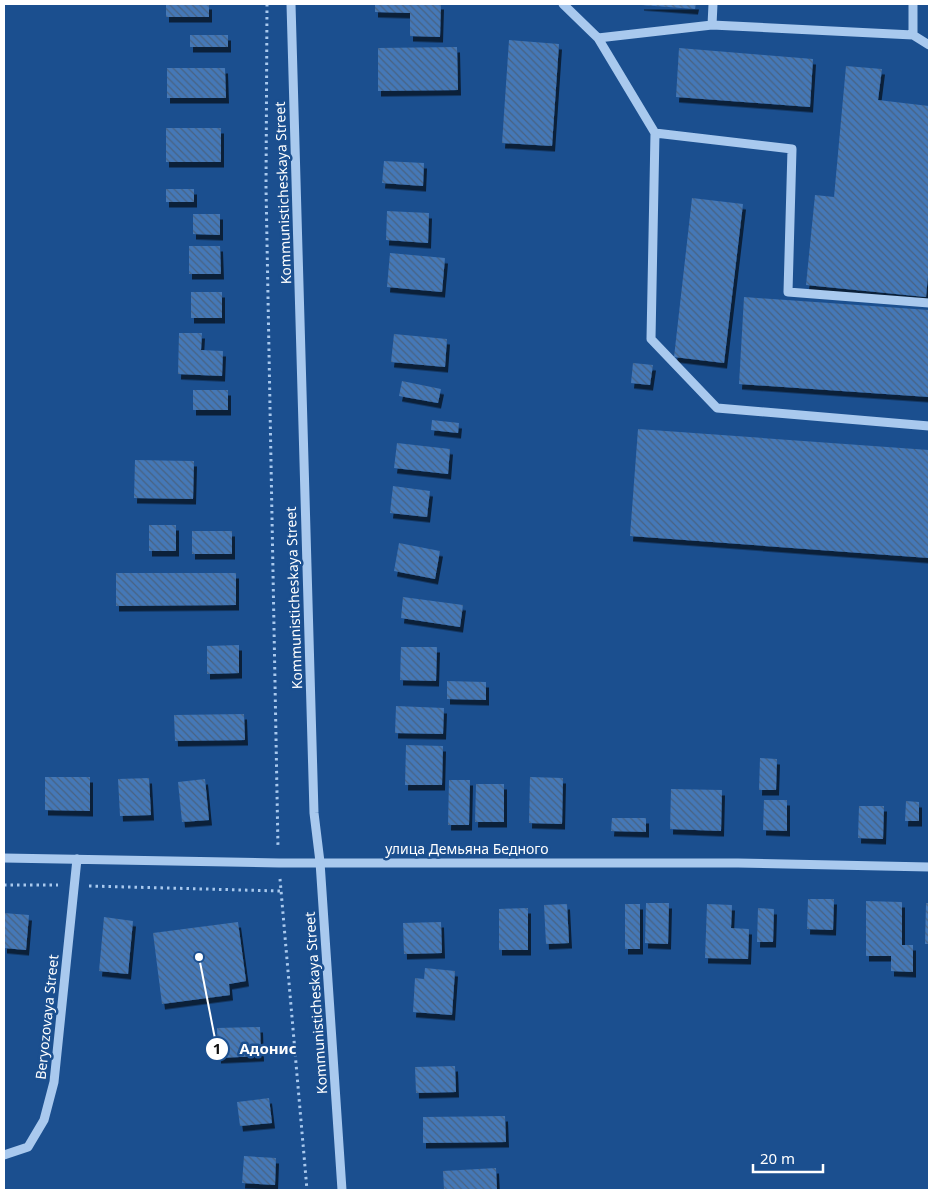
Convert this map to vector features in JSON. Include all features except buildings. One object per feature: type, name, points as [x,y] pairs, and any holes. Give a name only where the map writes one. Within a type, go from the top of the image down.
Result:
[{"type":"street","name":"Kommunisticheskaya Street","points":[[291,4],[314,813],[320,862],[342,1190]]},
{"type":"street","points":[[563,4],[598,38],[655,133],[650,339],[717,408],[929,426]]},
{"type":"street","points":[[712,25],[713,4]]},
{"type":"street","points":[[913,35],[914,4]]},
{"type":"street","points":[[598,38],[712,25],[913,35],[929,45]]},
{"type":"street","points":[[655,133],[792,149],[788,292],[929,304]]},
{"type":"street","name":"улица Демьяна Бедного","points":[[4,858],[278,863],[738,863],[929,867]]},
{"type":"street","name":"Beryozovaya Street","points":[[4,1155],[28,1147],[44,1120],[52,1091],[77,859]]},
{"type":"path","points":[[267,4],[266,187],[278,863],[307,1190]]},
{"type":"path","points":[[4,885],[281,891]]},
{"type":"place","name":"Адонис","points":[[199,957]]}]
